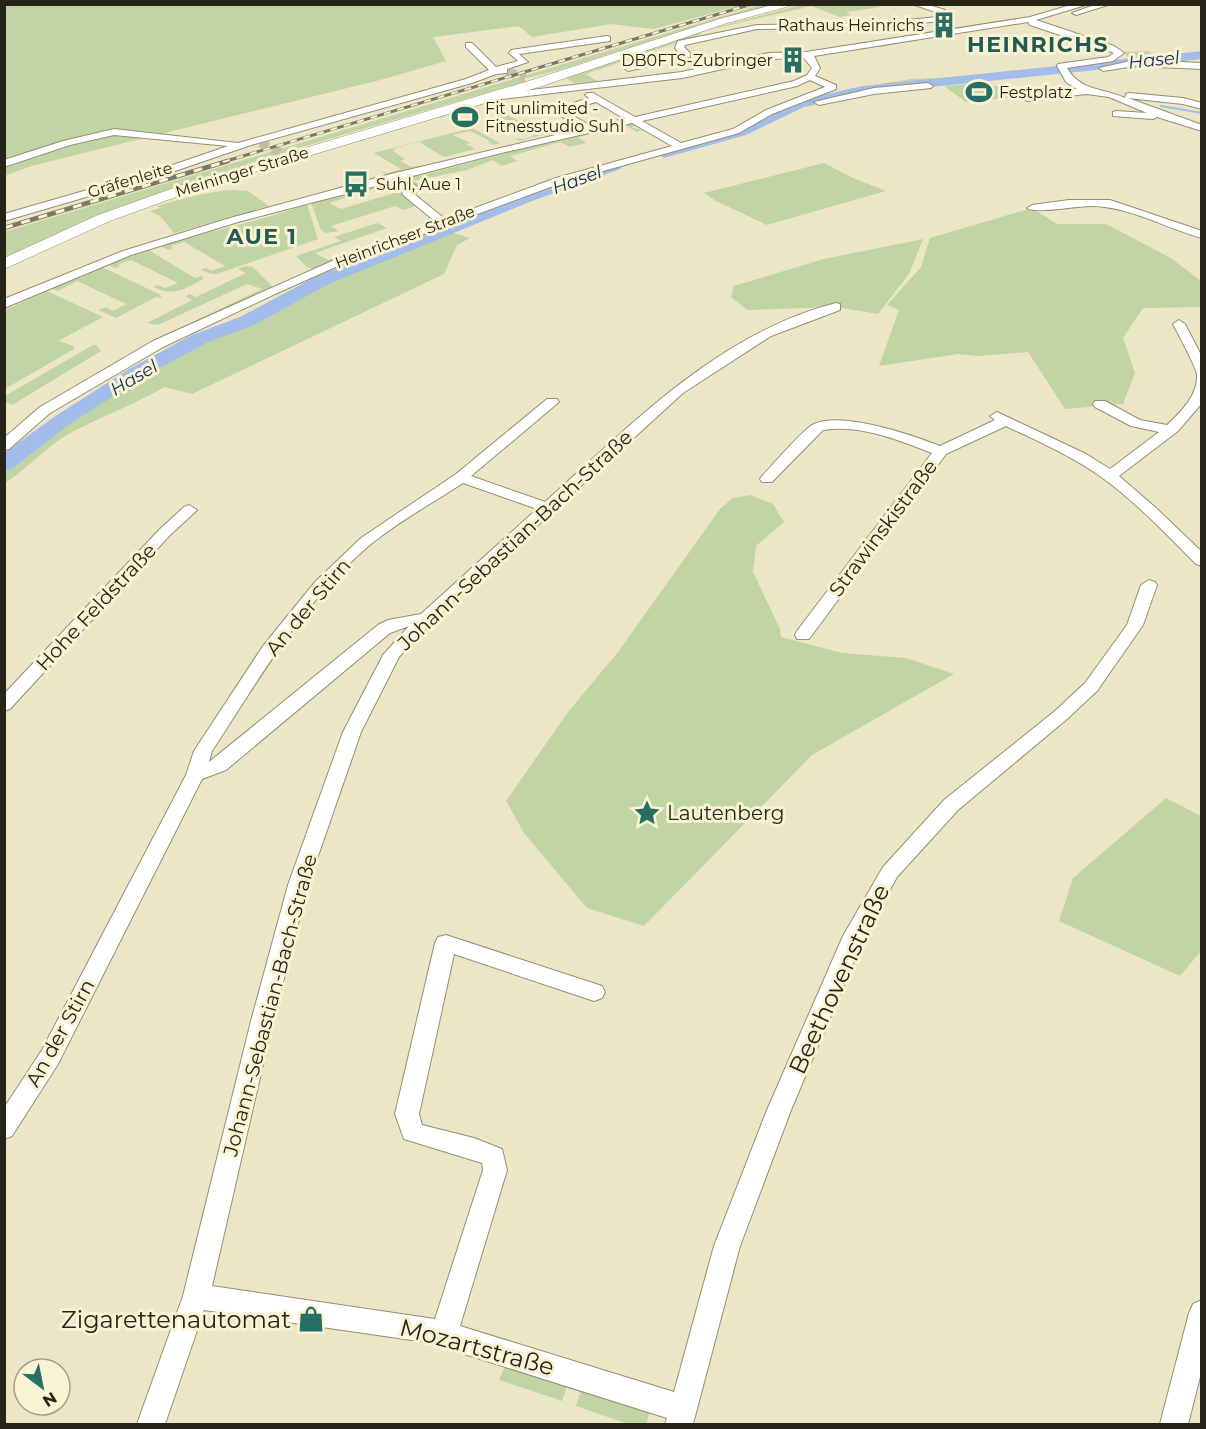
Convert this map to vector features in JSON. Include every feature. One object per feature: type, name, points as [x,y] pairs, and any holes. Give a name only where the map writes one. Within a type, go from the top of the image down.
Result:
[{"type":"main road","name":"Meininger Straße","points":[[4,264],[145,202],[288,155],[486,98],[531,80],[567,73],[723,21],[792,4]]},
{"type":"street","points":[[916,4],[931,6],[942,12],[941,19]]},
{"type":"street","name":"Meininger Straße","points":[[1032,21],[1085,4]]},
{"type":"street","name":"Meininger Straße","points":[[486,98],[682,75],[769,56],[806,55],[854,47],[864,50],[971,30],[1021,25],[1013,21],[1032,21],[1107,4]]},
{"type":"street","points":[[727,29],[869,25],[941,19],[971,30]]},
{"type":"street","points":[[1032,21],[1120,53],[1110,58],[1065,64],[1064,71],[1075,87],[1118,96],[1183,101],[1202,106]]},
{"type":"street","points":[[837,32],[869,25]]},
{"type":"street","points":[[628,68],[687,55],[679,48],[681,43],[758,27]]},
{"type":"street","name":"Gräfenleite","points":[[4,218],[171,169],[239,145],[257,142],[454,86],[524,62],[514,52],[607,39]]},
{"type":"street","points":[[469,45],[500,70]]},
{"type":"street","points":[[4,304],[153,243],[395,176],[588,129],[778,89],[810,77],[816,68],[813,59],[806,55]]},
{"type":"street","points":[[1064,71],[1135,63],[1202,66]]},
{"type":"street","points":[[567,73],[564,81],[580,86]]},
{"type":"street","points":[[810,77],[842,91]]},
{"type":"street","name":"Meininger Straße","points":[[531,80],[555,87],[580,86]]},
{"type":"street","name":"Heinrichser Straße","points":[[4,446],[45,410],[158,344],[336,263],[560,180],[736,131],[769,112],[842,91],[928,86]]},
{"type":"street","name":"Heinrichser Straße","points":[[811,104],[842,91]]},
{"type":"street","points":[[1030,99],[1086,91]]},
{"type":"street","points":[[1118,96],[1158,114],[1202,128]]},
{"type":"street","points":[[588,129],[557,110],[593,97],[679,146]]},
{"type":"street","points":[[1116,114],[1146,116],[1158,114]]},
{"type":"street","points":[[4,164],[67,143],[114,132],[239,145]]},
{"type":"street","points":[[395,176],[415,189],[407,193],[444,223]]},
{"type":"street","points":[[1032,208],[1069,202],[1110,203],[1202,236]]},
{"type":"street","name":"Johann-Sebastian-Bach-Straße","points":[[151,1425],[196,1296],[262,1020],[298,885],[352,732],[392,656],[426,618],[678,390],[767,333],[836,307]]},
{"type":"street","points":[[1179,324],[1202,375],[1199,394],[1193,406],[1169,430],[1110,476],[1151,511],[1202,561]]},
{"type":"street","name":"An der Stirn","points":[[4,1129],[50,1057],[195,775],[203,751],[263,660],[321,585],[366,541],[461,477],[552,402]]},
{"type":"street","points":[[1100,404],[1136,423],[1169,430]]},
{"type":"street","name":"Strawinskistraße","points":[[803,635],[941,451],[1002,418],[1081,457],[1110,476]]},
{"type":"street","points":[[767,479],[818,427],[825,425],[849,424],[941,451]]},
{"type":"street","points":[[461,477],[548,508]]},
{"type":"street","name":"Hohe Feldstraße","points":[[4,705],[165,532],[189,510]]},
{"type":"street","name":"Beethovenstraße","points":[[681,1417],[727,1246],[778,1110],[854,936],[890,872],[951,805],[1091,687],[1135,625],[1149,585]]},
{"type":"street","points":[[195,775],[219,765],[384,629],[394,624],[426,618]]},
{"type":"street","points":[[444,1334],[495,1170],[493,1157],[480,1149],[432,1141],[412,1132],[407,1114],[446,943],[594,992]]},
{"type":"street","name":"Mozartstraße","points":[[196,1296],[426,1329],[681,1417]]},
{"type":"street","points":[[1174,1425],[1202,1313]]},
{"type":"green space","points":[[804,4],[874,4],[880,7],[846,12],[851,15],[840,17],[811,6],[707,30]]},
{"type":"green space","points":[[5,5],[742,5],[654,29],[611,24],[532,37],[519,26],[433,37],[446,61],[384,79],[31,166],[5,176]]},
{"type":"green space","points":[[760,5],[774,5],[523,79],[526,81],[196,181],[131,205],[5,259],[4,232]]},
{"type":"green space","points":[[701,33],[586,74],[597,81],[574,83],[566,78]]},
{"type":"green space","points":[[1147,51],[1183,59],[1138,62],[1068,72],[1068,66],[1130,60],[1124,52]]},
{"type":"green space","points":[[1053,68],[1055,73],[882,88],[851,93],[843,90],[911,79],[981,76]]},
{"type":"green space","name":"Festplatz","points":[[979,83],[1000,87],[1014,97],[966,102],[944,86]]},
{"type":"green space","points":[[507,115],[545,134],[520,141],[514,138],[523,139],[534,136],[508,121],[493,125],[486,121]]},
{"type":"green space","points":[[633,122],[638,125],[631,127],[642,130],[637,132],[627,126],[578,137],[586,143],[570,147],[560,142],[510,156],[517,161],[502,166],[493,160],[467,170],[413,181],[425,187],[416,187],[402,178],[415,174],[419,176],[506,153],[504,151]]},
{"type":"green space","points":[[472,128],[500,143],[493,145],[488,142],[490,141],[470,131],[452,135],[471,143],[466,144],[475,149],[444,157],[419,142],[396,148],[393,151],[405,159],[400,161],[411,167],[424,165],[388,175],[379,171],[388,173],[401,169],[374,153]]},
{"type":"green space","points":[[824,163],[886,191],[767,225],[704,193]]},
{"type":"green space","points":[[396,180],[404,186],[399,188],[390,184],[329,203],[341,209],[398,192],[403,193],[417,206],[404,210],[395,206],[331,226],[339,231],[325,233],[321,230],[311,203]]},
{"type":"green space","points":[[229,190],[248,191],[269,206],[174,233],[160,216],[150,211],[160,208],[157,206],[174,201]]},
{"type":"green space","points":[[307,204],[318,239],[217,274],[201,270],[206,268],[211,271],[225,266],[184,242],[171,246],[173,248],[168,250],[161,246],[271,216]]},
{"type":"green space","points":[[1032,208],[1057,224],[1106,224],[1171,258],[1201,281],[1201,307],[1143,308],[1123,338],[1135,373],[1123,404],[1065,409],[1028,352],[978,356],[958,354],[879,366],[899,310],[887,305],[921,267],[930,238]]},
{"type":"green space","points":[[377,223],[387,228],[315,253],[328,260],[404,234],[315,268],[308,268],[296,256],[341,241],[334,237]]},
{"type":"green space","points":[[447,231],[470,238],[457,245],[444,274],[192,394],[165,387],[66,435],[5,483],[5,464],[61,421],[166,356],[199,339],[247,321],[323,280]]},
{"type":"green space","points":[[923,239],[909,274],[878,314],[836,307],[747,310],[731,297],[734,286],[824,259]]},
{"type":"green space","points":[[154,248],[150,251],[195,278],[202,276],[203,279],[185,289],[173,292],[153,287],[158,285],[165,288],[178,283],[131,260],[118,265],[120,267],[115,268],[108,265]]},
{"type":"green space","points":[[245,266],[253,267],[273,287],[187,329],[182,327],[262,289],[247,284],[158,325],[147,323],[192,300],[186,297],[189,294],[196,297],[246,273],[238,269]]},
{"type":"green space","points":[[102,267],[159,294],[162,298],[156,297],[116,318],[98,310],[106,307],[113,311],[126,304],[77,281],[58,291],[52,289]]},
{"type":"green space","points":[[47,291],[103,317],[58,341],[74,346],[74,349],[5,389],[5,310]]},
{"type":"green space","points":[[93,345],[101,351],[12,405],[5,402],[5,396]]},
{"type":"green space","points":[[750,495],[773,504],[784,522],[756,546],[753,572],[780,629],[781,637],[842,653],[906,658],[954,674],[812,755],[644,926],[587,908],[524,833],[506,801],[568,712],[618,652],[720,509],[733,498]]},
{"type":"green space","points":[[1166,798],[1201,816],[1201,951],[1180,976],[1059,921],[1073,878]]},
{"type":"green space","points":[[507,1361],[569,1381],[562,1401],[499,1380]]},
{"type":"green space","points":[[583,1385],[651,1409],[646,1424],[628,1424],[576,1406]]},
{"type":"waterway","points":[[878,46],[931,37]]},
{"type":"waterway","name":"Hasel","points":[[664,153],[741,132],[800,104],[863,90],[1202,55]]},
{"type":"waterway","points":[[1161,106],[1202,113]]},
{"type":"waterway","name":"Hasel","points":[[4,464],[61,421],[136,373],[199,339],[247,321],[323,280],[526,198],[615,166]]},
{"type":"tunnel","points":[[507,72],[525,78]]},
{"type":"tunnel","points":[[260,143],[284,154]]},
{"type":"railway","points":[[223,162],[752,4]]},
{"type":"railway","points":[[4,228],[228,161]]},
{"type":"place","name":"Rathaus Heinrichs","points":[[944,25]]},
{"type":"place","name":"DB0FTS-Zubringer","points":[[793,60]]},
{"type":"place","name":"Festplatz","points":[[979,92]]},
{"type":"place","name":"Fit unlimited - Fitnesstudio Suhl","points":[[465,117]]},
{"type":"place","name":"Suhl, Aue 1","points":[[356,184]]},
{"type":"place","name":"Lautenberg","points":[[647,813]]},
{"type":"place","name":"Zigarettenautomat","points":[[311,1319]]},
{"type":"district","name":"HEINRICHS","points":[[1038,44]]},
{"type":"district","name":"AUE 1","points":[[262,236]]}]
